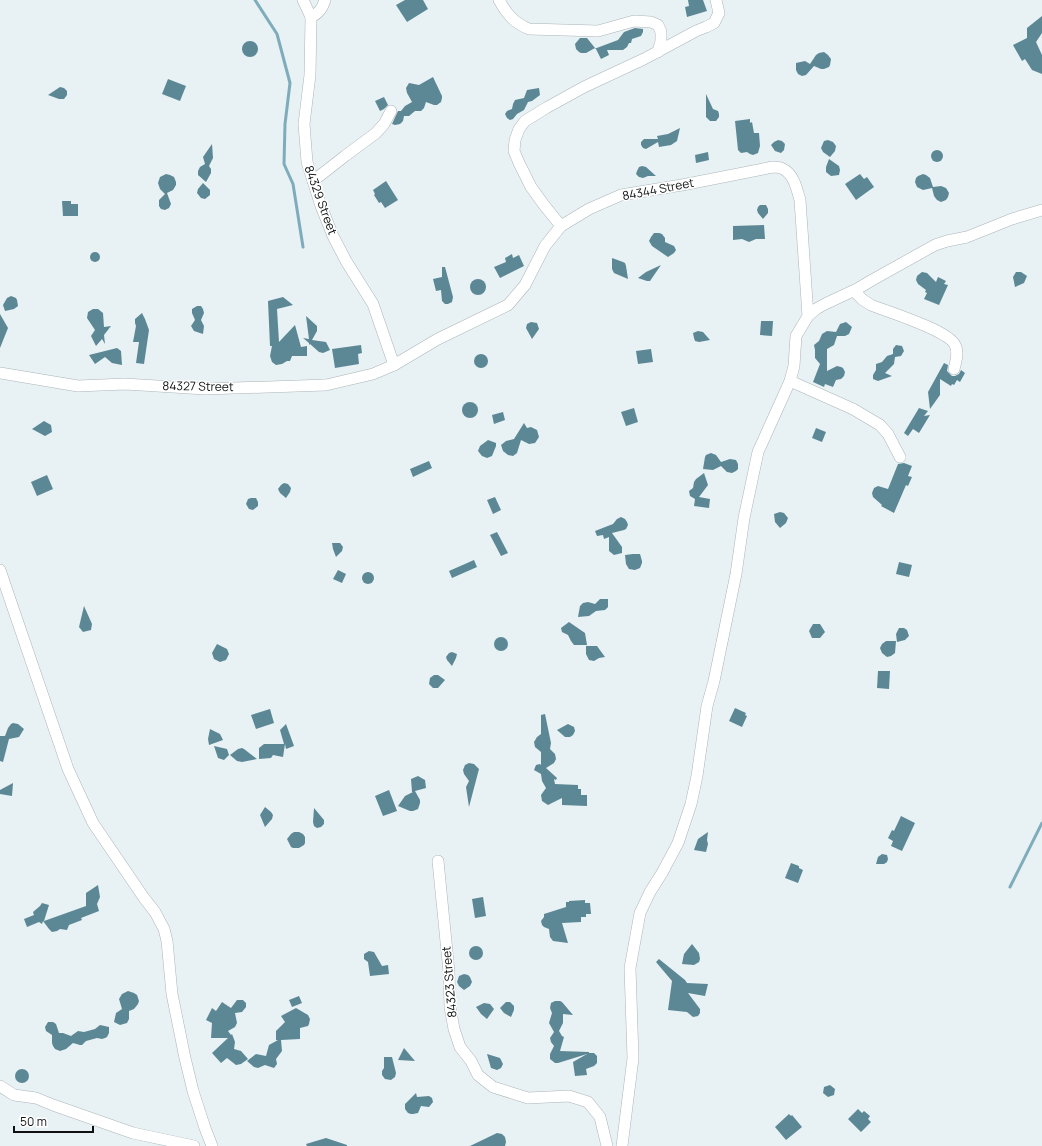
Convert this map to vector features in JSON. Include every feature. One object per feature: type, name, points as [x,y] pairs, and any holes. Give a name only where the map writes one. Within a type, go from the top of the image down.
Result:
[{"type":"street","name":"84329 Street","points":[[303,0],[311,17],[310,75],[304,124],[307,162],[321,206],[333,236],[346,261],[373,304],[394,365]]},
{"type":"street","points":[[311,17],[319,13],[325,0]]},
{"type":"street","points":[[499,0],[512,19],[521,26],[529,29],[598,31],[634,21],[651,22],[658,25],[661,32],[661,41],[658,52]]},
{"type":"street","points":[[561,226],[531,187],[514,151],[515,140],[519,129],[525,120],[584,87],[644,59],[714,23],[719,13],[716,0]]},
{"type":"street","points":[[313,181],[376,133],[384,124],[391,111]]},
{"type":"street","name":"84344 Street","points":[[394,365],[438,339],[508,305],[525,285],[545,246],[561,226],[589,209],[621,195],[682,185],[773,167],[782,168],[789,173],[795,184],[800,200],[808,316]]},
{"type":"street","points":[[622,1146],[633,1058],[630,968],[640,913],[650,892],[678,843],[691,804],[697,776],[707,706],[714,681],[736,574],[744,518],[758,452],[790,381],[794,366],[796,336],[808,316],[825,304],[854,291],[874,278],[934,245],[967,237],[1012,218],[1042,210]]},
{"type":"street","points":[[854,291],[863,300],[871,305],[930,327],[953,341],[956,346],[957,353],[954,369]]},
{"type":"street","name":"84327 Street","points":[[0,373],[78,386],[125,384],[205,388],[326,385],[373,374],[394,365]]},
{"type":"street","points":[[790,381],[853,409],[880,425],[888,434],[900,457]]},
{"type":"street","points":[[0,570],[68,769],[93,823],[155,912],[164,929],[167,941],[172,994],[185,1058],[193,1091],[212,1146]]},
{"type":"street","name":"84323 Street","points":[[438,861],[450,1007],[454,1029],[460,1047],[471,1061],[478,1075],[493,1087],[528,1098],[570,1096],[588,1102],[600,1117],[607,1146]]},
{"type":"street","points":[[0,1086],[14,1095],[36,1098],[133,1133],[194,1146]]},
{"type":"building","points":[[405,0],[423,0],[428,9],[407,22],[396,5]]},
{"type":"building","points":[[688,0],[703,0],[707,11],[687,17],[685,7],[689,6]]},
{"type":"building","points":[[1042,16],[1042,33],[1036,42],[1042,55],[1042,74],[1032,70],[1025,59],[1022,61],[1013,45],[1027,38],[1027,28]]},
{"type":"building","points":[[635,28],[643,29],[641,36],[632,39],[631,43],[629,43],[623,50],[607,50],[609,55],[601,59],[596,49],[594,49],[618,40],[624,32]]},
{"type":"building","points":[[580,38],[587,38],[595,48],[586,53],[579,52],[576,49],[575,44]]},
{"type":"building","points":[[250,41],[256,43],[258,49],[256,55],[250,57],[244,55],[242,49],[244,43]]},
{"type":"building","points":[[824,52],[831,59],[829,67],[821,69],[814,66],[806,75],[802,76],[798,74],[796,70],[796,63],[805,61],[810,64],[816,55]]},
{"type":"building","points":[[433,77],[442,96],[441,102],[434,105],[426,102],[421,111],[415,111],[409,116],[404,116],[403,121],[400,124],[392,124],[398,111],[401,111],[405,106],[412,102],[406,88],[409,83],[419,85]]},
{"type":"building","points":[[168,79],[186,86],[180,101],[162,94]]},
{"type":"building","points":[[60,87],[67,91],[67,95],[64,99],[59,99],[48,95]]},
{"type":"building","points":[[539,88],[540,95],[528,102],[524,110],[517,114],[513,119],[510,120],[507,118],[505,114],[507,111],[512,109],[515,100],[524,98],[527,90]]},
{"type":"building","points":[[706,94],[713,109],[718,111],[719,117],[716,121],[710,121],[706,117]]},
{"type":"building","points":[[384,97],[388,105],[380,111],[375,101]]},
{"type":"building","points":[[750,119],[754,133],[759,133],[760,146],[758,153],[753,155],[747,152],[741,153],[738,150],[735,121]]},
{"type":"building","points":[[680,128],[677,141],[671,145],[659,147],[658,142],[646,149],[641,145],[641,142],[644,139],[658,139],[657,136],[668,134]]},
{"type":"building","points":[[778,140],[785,144],[784,150],[781,153],[775,151],[771,145]]},
{"type":"building","points":[[828,140],[833,142],[836,146],[835,151],[830,157],[823,152],[821,148],[824,141]]},
{"type":"building","points":[[212,144],[213,158],[209,166],[211,173],[206,182],[198,175],[198,171],[200,167],[205,164],[203,157]]},
{"type":"building","points":[[935,150],[939,150],[943,156],[939,162],[935,162],[931,158],[931,154]]},
{"type":"building","points":[[708,152],[709,160],[696,163],[695,155]]},
{"type":"building","points":[[829,159],[839,166],[839,175],[831,176],[826,172]]},
{"type":"building","points":[[639,167],[646,167],[656,176],[648,176],[643,178],[639,177],[636,174]]},
{"type":"building","points":[[166,174],[174,177],[176,185],[173,190],[167,193],[171,204],[169,208],[165,210],[161,209],[159,206],[159,200],[165,194],[160,189],[158,183],[160,177]]},
{"type":"building","points":[[860,174],[864,179],[867,177],[874,187],[856,200],[845,184]]},
{"type":"building","points":[[923,174],[930,178],[933,187],[941,186],[946,188],[949,193],[946,200],[941,202],[937,200],[934,196],[932,188],[923,190],[917,187],[915,182],[916,178]]},
{"type":"building","points":[[386,181],[398,200],[385,208],[381,202],[379,203],[373,190]]},
{"type":"building","points":[[203,183],[210,190],[210,195],[205,199],[201,198],[197,193],[198,189]]},
{"type":"building","points":[[62,201],[71,201],[71,204],[78,204],[78,216],[63,216]]},
{"type":"building","points":[[760,205],[766,205],[768,209],[768,213],[763,219],[757,210]]},
{"type":"building","points":[[764,225],[765,239],[756,239],[749,242],[742,239],[733,240],[733,226]]},
{"type":"building","points":[[654,233],[662,234],[665,238],[665,242],[674,246],[676,250],[674,253],[668,257],[652,246],[649,241]]},
{"type":"building","points":[[93,252],[97,252],[99,253],[99,261],[93,262],[90,259],[90,255]]},
{"type":"building","points":[[512,254],[513,258],[519,255],[524,266],[500,278],[494,267],[506,262],[505,258]]},
{"type":"building","points":[[612,258],[625,263],[628,279],[614,273],[612,269]]},
{"type":"building","points":[[661,265],[650,281],[638,278],[646,272]]},
{"type":"building","points":[[442,267],[445,267],[453,297],[452,302],[448,304],[445,304],[442,301],[441,290],[436,291],[433,279],[442,277]]},
{"type":"building","points":[[922,272],[927,273],[936,282],[938,277],[946,281],[944,284],[948,285],[939,305],[924,299],[927,293],[925,292],[926,290],[918,284],[916,280],[917,276]]},
{"type":"building","points":[[1016,272],[1021,272],[1027,276],[1024,283],[1015,287],[1013,277]]},
{"type":"building","points":[[478,279],[485,284],[486,287],[481,294],[478,295],[471,290],[470,287],[475,280]]},
{"type":"building","points":[[11,296],[16,298],[18,306],[14,309],[5,311],[3,305],[7,298]]},
{"type":"building","points":[[283,297],[293,305],[277,309],[279,342],[295,325],[301,347],[307,346],[307,356],[292,356],[290,361],[276,365],[272,362],[270,356],[272,346],[270,346],[268,301]]},
{"type":"building","points":[[197,306],[201,306],[204,313],[201,320],[204,326],[203,334],[194,331],[191,326],[195,320],[192,309]]},
{"type":"building","points":[[93,309],[98,309],[103,313],[104,327],[111,326],[104,335],[105,344],[102,339],[96,346],[91,336],[95,330],[87,318],[88,312]]},
{"type":"building","points":[[142,313],[149,330],[144,364],[136,363],[139,342],[133,342],[136,326],[135,319]]},
{"type":"building","points":[[0,314],[8,328],[0,348]]},
{"type":"building","points":[[306,316],[317,326],[317,331],[312,340],[326,342],[330,350],[323,353],[319,352],[310,344],[309,345],[309,343],[303,338],[309,339]]},
{"type":"building","points":[[761,321],[773,321],[772,336],[760,335]]},
{"type":"building","points":[[531,322],[537,323],[539,329],[532,339],[526,328],[527,324]]},
{"type":"building","points":[[846,322],[852,327],[849,334],[845,336],[837,336],[834,345],[827,349],[827,371],[837,366],[841,367],[845,372],[844,376],[841,379],[836,380],[833,387],[825,384],[824,387],[813,382],[820,364],[815,358],[814,345],[819,341],[822,334],[827,331],[836,332],[840,324]]},
{"type":"building","points":[[698,331],[703,332],[710,340],[699,342],[695,341],[693,333]]},
{"type":"building","points":[[361,345],[362,353],[358,354],[359,364],[335,368],[332,349]]},
{"type":"building","points":[[896,345],[902,346],[904,351],[901,356],[895,357],[894,364],[885,373],[892,376],[878,381],[873,379],[876,364],[882,362],[887,356],[893,354],[893,349]]},
{"type":"building","points":[[117,348],[121,351],[122,365],[112,363],[105,357],[95,364],[89,355]]},
{"type":"building","points":[[651,349],[653,362],[638,364],[636,351]]},
{"type":"building","points":[[481,354],[486,356],[488,361],[486,366],[481,368],[476,366],[474,361],[476,356]]},
{"type":"building","points":[[944,363],[948,365],[947,371],[952,376],[959,374],[961,370],[965,373],[960,382],[957,380],[954,385],[952,384],[951,386],[940,379],[940,395],[930,409],[928,392]]},
{"type":"building","points":[[470,402],[476,404],[478,410],[476,416],[470,418],[464,416],[462,410],[464,404]]},
{"type":"building","points":[[634,408],[638,422],[626,426],[621,412]]},
{"type":"building","points":[[919,408],[928,411],[924,416],[930,415],[919,433],[913,429],[908,436],[904,433]]},
{"type":"building","points":[[503,412],[505,420],[494,424],[492,415]]},
{"type":"building","points":[[44,421],[51,425],[52,432],[45,436],[32,429]]},
{"type":"building","points":[[524,423],[527,428],[531,427],[537,430],[539,437],[535,443],[529,444],[521,440],[517,453],[513,456],[508,455],[503,451],[501,445],[506,441],[514,439]]},
{"type":"building","points":[[816,428],[826,432],[822,442],[812,438]]},
{"type":"building","points":[[488,440],[496,443],[496,446],[492,456],[487,458],[482,456],[478,451],[480,446]]},
{"type":"building","points":[[711,453],[716,455],[721,462],[730,459],[736,460],[738,469],[732,473],[727,472],[721,466],[713,470],[703,469],[706,455]]},
{"type":"building","points":[[429,461],[432,468],[413,477],[410,469]]},
{"type":"building","points":[[904,463],[912,466],[908,476],[912,477],[908,486],[906,485],[894,513],[881,506],[882,505],[873,497],[872,493],[874,488],[878,486],[888,489],[898,464]]},
{"type":"building","points":[[704,473],[708,485],[699,497],[710,499],[709,508],[694,506],[695,499],[690,496],[689,491],[693,488],[696,479]]},
{"type":"building","points":[[47,475],[53,489],[37,496],[31,482]]},
{"type":"building","points":[[284,483],[288,484],[291,488],[286,498],[278,489]]},
{"type":"building","points":[[495,497],[501,510],[493,514],[487,500]]},
{"type":"building","points":[[256,498],[258,502],[258,506],[253,510],[249,509],[246,504],[248,499]]},
{"type":"building","points":[[780,512],[784,513],[788,518],[786,523],[780,528],[775,522],[774,514]]},
{"type":"building","points":[[621,517],[625,519],[628,525],[624,530],[612,533],[622,547],[622,553],[614,555],[609,551],[609,537],[604,539],[603,535],[597,536],[595,531],[613,524]]},
{"type":"building","points":[[497,532],[508,553],[501,556],[490,535]]},
{"type":"building","points":[[332,543],[340,543],[343,547],[342,551],[336,557],[333,549]]},
{"type":"building","points":[[640,554],[642,561],[640,568],[635,570],[629,569],[626,564],[625,555]]},
{"type":"building","points":[[474,560],[477,567],[452,578],[449,571]]},
{"type":"building","points":[[899,562],[912,565],[909,577],[896,574]]},
{"type":"building","points":[[338,570],[346,574],[342,583],[333,579]]},
{"type":"building","points":[[366,572],[370,572],[374,578],[370,584],[366,584],[362,580],[362,576]]},
{"type":"building","points":[[600,599],[608,599],[608,607],[605,610],[596,611],[589,616],[578,617],[580,606],[583,603],[588,602],[595,604]]},
{"type":"building","points":[[84,606],[92,624],[91,630],[83,632],[79,627]]},
{"type":"building","points":[[569,622],[585,633],[587,645],[574,645],[568,635],[562,632],[561,628]]},
{"type":"building","points":[[813,624],[820,624],[825,632],[820,638],[812,638],[809,631]]},
{"type":"building","points":[[899,628],[904,628],[907,630],[909,636],[905,640],[897,642],[896,634]]},
{"type":"building","points":[[498,637],[504,637],[508,641],[508,647],[504,651],[498,651],[494,647],[494,641]]},
{"type":"building","points":[[886,641],[896,641],[895,653],[887,657],[882,653],[880,648]]},
{"type":"building","points":[[217,644],[227,649],[229,654],[226,660],[220,662],[214,659],[212,653]]},
{"type":"building","points":[[586,646],[597,646],[605,657],[594,661],[589,660],[586,654]]},
{"type":"building","points":[[452,652],[457,654],[452,666],[446,657]]},
{"type":"building","points":[[878,671],[890,671],[889,689],[877,688]]},
{"type":"building","points":[[434,675],[438,675],[445,680],[438,688],[433,688],[429,684],[430,678]]},
{"type":"building","points":[[735,708],[746,713],[745,715],[747,716],[742,727],[729,721]]},
{"type":"building","points":[[270,709],[274,723],[256,729],[251,715]]},
{"type":"building","points":[[545,714],[551,743],[550,749],[555,754],[556,759],[554,763],[546,768],[557,778],[556,780],[554,779],[555,784],[578,785],[578,789],[581,789],[581,795],[587,795],[587,806],[562,805],[562,798],[548,805],[542,801],[541,795],[546,788],[542,781],[541,774],[534,770],[536,765],[541,765],[541,752],[535,747],[534,742],[541,734],[541,715]]},
{"type":"building","points":[[13,723],[18,724],[24,729],[19,737],[9,739],[3,762],[0,761],[0,736],[5,736],[8,728]]},
{"type":"building","points":[[286,724],[294,746],[286,749],[285,744],[283,757],[273,755],[271,758],[259,759],[259,748],[264,744],[284,744],[280,730]]},
{"type":"building","points":[[568,724],[574,727],[575,731],[570,737],[565,737],[557,730]]},
{"type":"building","points":[[210,729],[220,734],[223,740],[209,745],[208,739]]},
{"type":"building","points":[[214,746],[227,749],[229,755],[224,760],[218,758]]},
{"type":"building","points":[[242,748],[257,759],[242,762],[237,761],[230,755]]},
{"type":"building","points":[[469,763],[474,764],[479,769],[469,807],[466,787],[469,781],[463,770],[465,765]]},
{"type":"building","points":[[418,776],[425,780],[426,788],[415,791],[420,800],[418,809],[410,811],[398,806],[405,796],[413,792],[411,779]]},
{"type":"building","points":[[13,783],[12,796],[0,794],[0,790]]},
{"type":"building","points":[[389,790],[397,811],[383,816],[375,796]]},
{"type":"building","points":[[265,807],[273,815],[272,819],[265,827],[260,815]]},
{"type":"building","points":[[314,808],[324,820],[324,824],[321,827],[317,828],[314,826]]},
{"type":"building","points":[[901,816],[915,823],[902,851],[891,846],[893,841],[888,838],[892,830],[894,831]]},
{"type":"building","points":[[294,832],[299,832],[305,837],[304,845],[299,848],[291,847],[287,839]]},
{"type":"building","points":[[708,832],[706,852],[694,850],[698,839]]},
{"type":"building","points":[[882,854],[887,855],[887,862],[884,864],[876,864],[878,857]]},
{"type":"building","points":[[791,863],[799,866],[799,868],[803,870],[798,883],[785,878]]},
{"type":"building","points":[[98,885],[100,897],[97,904],[99,911],[81,918],[82,920],[69,925],[67,930],[60,929],[52,932],[43,921],[42,924],[39,922],[27,927],[24,919],[34,915],[33,912],[42,903],[49,905],[44,921],[86,906],[86,893]]},
{"type":"building","points":[[483,897],[486,916],[475,918],[472,899]]},
{"type":"building","points":[[585,900],[585,903],[590,903],[591,914],[586,914],[586,917],[581,917],[581,922],[562,923],[568,943],[553,941],[550,937],[549,929],[542,925],[541,921],[544,914],[566,907],[566,902]]},
{"type":"building","points":[[692,944],[699,953],[699,962],[694,965],[682,964],[684,954]]},
{"type":"building","points":[[473,946],[479,946],[483,950],[483,956],[479,960],[473,960],[469,956],[469,950]]},
{"type":"building","points":[[369,951],[374,952],[382,966],[388,965],[389,974],[370,976],[368,962],[364,959],[364,954]]},
{"type":"building","points":[[659,959],[687,983],[708,984],[705,996],[688,993],[700,1009],[698,1016],[693,1017],[687,1012],[668,1010],[672,981],[656,962]]},
{"type":"building","points":[[464,974],[470,977],[472,982],[470,986],[464,990],[457,982],[459,976]]},
{"type":"building","points":[[128,991],[137,995],[139,1001],[134,1009],[129,1011],[129,1019],[127,1023],[120,1025],[114,1022],[116,1013],[122,1009],[119,999],[122,994]]},
{"type":"building","points":[[299,996],[302,1003],[292,1007],[289,1000]]},
{"type":"building","points":[[237,1000],[243,1000],[246,1003],[246,1007],[242,1012],[235,1013],[237,1023],[235,1027],[228,1031],[231,1035],[232,1034],[235,1042],[234,1049],[241,1051],[248,1059],[241,1064],[236,1065],[227,1058],[221,1063],[212,1053],[228,1038],[211,1038],[212,1023],[206,1020],[212,1008],[216,1011],[222,1002],[231,1008]]},
{"type":"building","points":[[555,1001],[562,1002],[573,1015],[563,1014],[563,1023],[559,1031],[564,1037],[560,1051],[589,1052],[594,1053],[597,1056],[597,1063],[586,1069],[587,1075],[575,1076],[573,1062],[587,1054],[558,1063],[555,1063],[550,1059],[550,1054],[554,1046],[550,1038],[554,1032],[549,1023],[552,1013],[550,1008],[551,1003]]},
{"type":"building","points":[[506,1002],[510,1002],[514,1006],[511,1017],[504,1013],[500,1008]]},
{"type":"building","points":[[484,1003],[490,1004],[494,1009],[487,1019],[476,1007]]},
{"type":"building","points":[[296,1008],[308,1015],[310,1019],[308,1026],[300,1028],[300,1039],[281,1040],[282,1051],[276,1059],[277,1064],[274,1068],[265,1065],[258,1068],[254,1067],[247,1061],[256,1054],[266,1056],[269,1045],[278,1040],[276,1040],[276,1031],[285,1022],[281,1016]]},
{"type":"building","points":[[48,1022],[53,1022],[56,1024],[59,1033],[71,1036],[78,1031],[84,1032],[95,1029],[100,1025],[109,1027],[109,1033],[105,1038],[97,1038],[86,1041],[82,1045],[73,1043],[66,1049],[60,1051],[55,1049],[52,1043],[52,1035],[46,1031],[45,1027]]},
{"type":"building","points":[[404,1048],[415,1061],[398,1060]]},
{"type":"building","points":[[487,1054],[500,1058],[503,1064],[501,1068],[497,1070],[491,1068]]},
{"type":"building","points":[[384,1057],[392,1057],[396,1073],[395,1077],[391,1080],[385,1079],[382,1075],[384,1068]]},
{"type":"building","points":[[19,1069],[25,1069],[29,1073],[29,1079],[25,1083],[19,1083],[15,1079],[15,1073]]},
{"type":"building","points":[[830,1085],[835,1089],[834,1095],[828,1097],[823,1093],[824,1087]]},
{"type":"building","points":[[416,1093],[417,1097],[429,1096],[432,1098],[433,1102],[429,1107],[421,1106],[418,1113],[411,1114],[405,1109],[405,1104]]},
{"type":"building","points":[[858,1109],[862,1113],[864,1111],[870,1116],[868,1119],[871,1122],[861,1132],[848,1119]]},
{"type":"building","points":[[789,1114],[791,1116],[792,1115],[802,1127],[786,1140],[775,1127]]},
{"type":"building","points":[[497,1133],[502,1134],[505,1137],[505,1146],[470,1146]]},
{"type":"building","points":[[326,1138],[347,1146],[307,1146],[306,1144]]},
{"type":"waterway","points":[[255,0],[277,34],[290,83],[285,124],[284,164],[293,184],[303,247]]},
{"type":"waterway","points":[[1010,887],[1042,823]]}]
